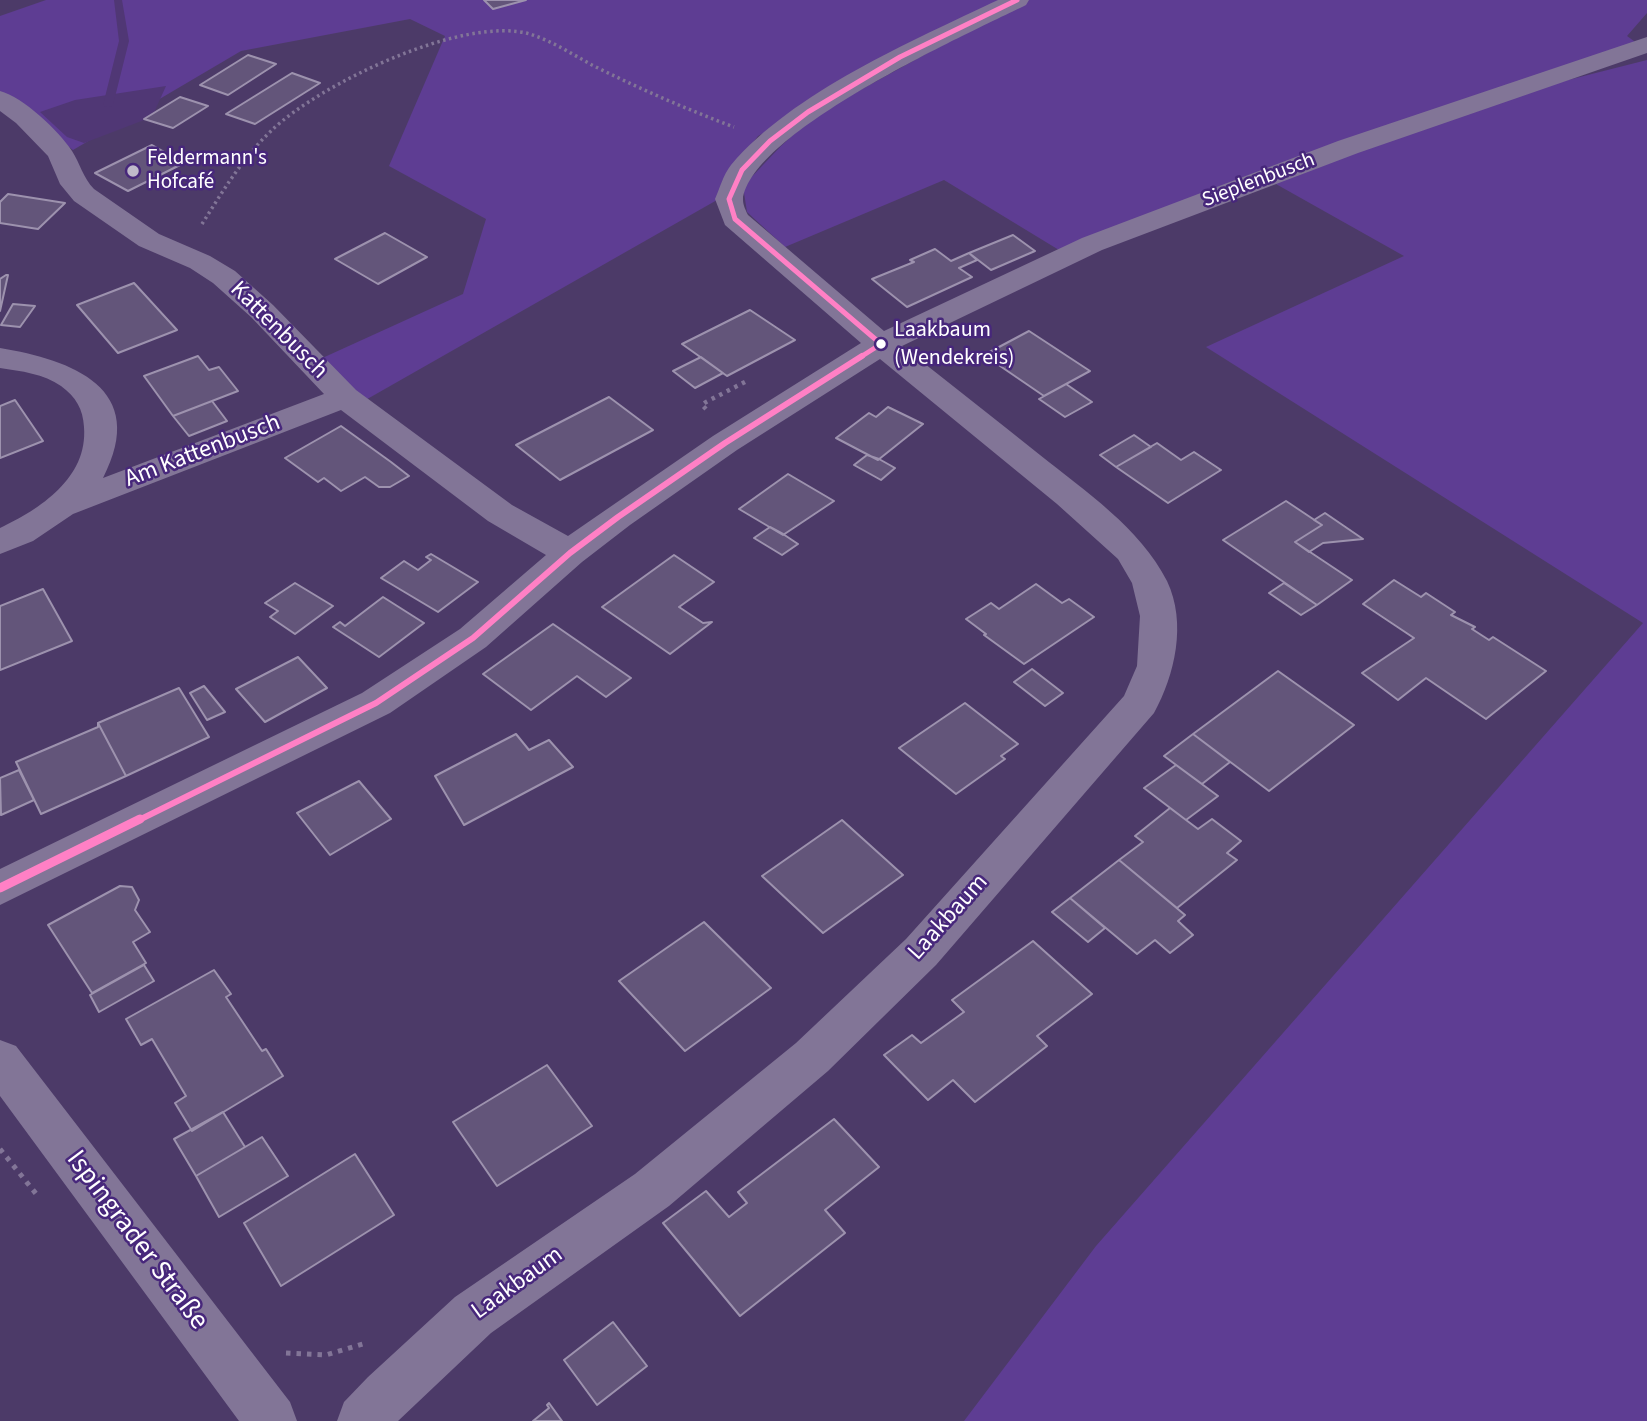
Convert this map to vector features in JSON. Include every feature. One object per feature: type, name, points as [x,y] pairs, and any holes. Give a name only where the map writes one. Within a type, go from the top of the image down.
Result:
[{"type":"street","points":[[0,888],[376,703],[473,638],[570,553],[725,443],[881,344],[735,219],[728,202],[731,189],[746,164],[808,111],[866,77],[1017,0]]},
{"type":"street","name":"Sieplenbusch","points":[[881,344],[1092,244],[1348,147],[1647,45]]},
{"type":"street","name":"Kattenbusch","points":[[0,99],[25,117],[60,153],[74,184],[84,195],[149,240],[224,277],[262,310],[345,397],[500,513],[570,553]]},
{"type":"street","name":"Laakbaum","points":[[363,1421],[386,1395],[472,1315],[652,1190],[811,1057],[921,952],[1140,704],[1156,666],[1158,616],[1150,583],[1130,551],[1069,496],[881,344]]},
{"type":"street","name":"Am Kattenbusch","points":[[0,358],[50,369],[71,379],[96,405],[102,420],[100,450],[83,482],[62,506],[0,542]]},
{"type":"street","name":"Am Kattenbusch","points":[[62,506],[345,397]]},
{"type":"street","name":"Ispingrader Straße","points":[[0,1060],[271,1421]]},
{"type":"path","points":[[181,254],[256,147],[276,126],[316,98],[402,55],[479,31],[500,29],[524,32],[721,122],[772,141]]},
{"type":"path","points":[[713,415],[702,405],[750,379]]},
{"type":"path","points":[[284,1353],[306,1357],[327,1355],[349,1351],[373,1338]]},
{"type":"shaded area","points":[[46,0],[1009,0],[758,136],[723,182],[717,200],[362,402],[318,360],[463,294],[486,219],[389,166],[445,36],[410,19],[241,51],[73,150],[0,93],[0,16]]},
{"type":"shaded area","points":[[1024,0],[1647,0],[1647,13],[1627,36],[1638,44],[1059,250],[944,180],[785,247],[747,212],[743,186],[815,115]]},
{"type":"shaded area","points":[[1647,60],[1647,1421],[964,1421],[1096,1246],[1643,623],[1206,347],[1404,256],[1267,179],[1505,96]]},
{"type":"shaded area","points":[[166,86],[152,117],[84,143],[67,137],[40,112],[75,100]]},
{"type":"building","points":[[484,0],[526,0],[493,9]]},
{"type":"building","points":[[248,55],[276,64],[228,95],[200,85]]},
{"type":"building","points":[[292,73],[320,83],[255,124],[226,114]]},
{"type":"building","points":[[180,97],[208,106],[173,128],[144,119]]},
{"type":"building","points":[[152,145],[184,163],[128,191],[95,173]]},
{"type":"building","points":[[8,194],[65,203],[38,229],[0,223],[0,202]]},
{"type":"building","points":[[385,233],[427,257],[378,284],[335,259]]},
{"type":"building","points":[[1013,235],[1035,251],[991,270],[969,253]]},
{"type":"building","points":[[935,249],[951,261],[969,253],[977,260],[959,268],[972,277],[907,307],[872,279],[914,262],[910,260]]},
{"type":"building","points":[[8,275],[0,311],[0,279]]},
{"type":"building","points":[[134,283],[177,330],[118,353],[77,305]]},
{"type":"building","points":[[13,304],[35,306],[20,327],[1,325]]},
{"type":"building","points":[[750,310],[795,340],[727,376],[682,344]]},
{"type":"building","points":[[1029,331],[1090,371],[1044,396],[984,355]]},
{"type":"building","points":[[198,356],[209,370],[219,367],[238,391],[173,416],[144,376]]},
{"type":"building","points":[[701,357],[723,373],[695,388],[673,371]]},
{"type":"building","points":[[1066,384],[1092,402],[1065,417],[1039,399]]},
{"type":"building","points":[[609,397],[653,430],[560,480],[516,445]]},
{"type":"building","points":[[15,400],[43,441],[0,458],[0,406]]},
{"type":"building","points":[[212,401],[227,421],[189,436],[173,416]]},
{"type":"building","points":[[888,407],[923,424],[878,460],[836,438],[869,413],[876,417]]},
{"type":"building","points":[[341,426],[409,476],[390,487],[379,487],[365,477],[341,491],[324,478],[318,482],[285,458]]},
{"type":"building","points":[[1134,435],[1151,447],[1116,467],[1100,455]]},
{"type":"building","points":[[1157,443],[1181,460],[1194,452],[1221,470],[1168,503],[1116,467]]},
{"type":"building","points":[[867,455],[895,468],[881,480],[854,465]]},
{"type":"building","points":[[788,474],[834,501],[783,535],[739,509]]},
{"type":"building","points":[[1286,501],[1322,525],[1295,542],[1352,580],[1317,605],[1223,540]]},
{"type":"building","points":[[1325,513],[1363,539],[1323,543],[1309,552],[1295,542],[1322,525],[1314,520]]},
{"type":"building","points":[[770,527],[798,544],[782,555],[754,538]]},
{"type":"building","points":[[431,554],[478,582],[438,612],[381,578],[404,561],[418,570],[431,560],[426,557]]},
{"type":"building","points":[[674,555],[714,582],[679,607],[703,623],[712,622],[670,654],[602,607]]},
{"type":"building","points":[[1394,580],[1421,597],[1426,593],[1455,612],[1451,615],[1475,627],[1472,629],[1489,640],[1493,637],[1546,671],[1486,719],[1426,678],[1398,700],[1362,673],[1414,638],[1363,604]]},
{"type":"building","points":[[295,583],[333,606],[295,634],[270,617],[278,611],[265,603]]},
{"type":"building","points":[[1284,583],[1317,605],[1301,615],[1269,593]]},
{"type":"building","points":[[1036,584],[1062,603],[1069,599],[1094,617],[1024,664],[966,619],[991,603],[999,609]]},
{"type":"building","points":[[43,589],[72,641],[0,670],[0,606]]},
{"type":"building","points":[[383,597],[424,623],[379,657],[333,627],[340,622],[345,626]]},
{"type":"building","points":[[553,624],[631,678],[606,697],[577,676],[531,710],[483,674]]},
{"type":"building","points":[[298,657],[327,688],[265,722],[236,689]]},
{"type":"building","points":[[1032,669],[1063,693],[1045,706],[1014,682]]},
{"type":"building","points":[[1278,671],[1354,725],[1269,791],[1193,734]]},
{"type":"building","points":[[204,686],[225,712],[207,720],[190,693]]},
{"type":"building","points":[[179,688],[209,737],[126,776],[98,723]]},
{"type":"building","points":[[965,703],[1018,744],[1001,756],[1005,759],[956,794],[899,748]]},
{"type":"building","points":[[98,723],[126,776],[41,814],[16,762],[98,727]]},
{"type":"building","points":[[516,734],[529,750],[549,740],[573,767],[464,825],[435,776]]},
{"type":"building","points":[[1193,734],[1230,762],[1202,784],[1164,756]]},
{"type":"building","points":[[1176,765],[1218,796],[1186,820],[1144,788]]},
{"type":"building","points":[[19,770],[34,800],[1,815],[0,778]]},
{"type":"building","points":[[359,781],[391,819],[330,855],[297,813]]},
{"type":"building","points":[[1170,808],[1198,829],[1212,819],[1241,841],[1227,853],[1237,860],[1177,908],[1119,860],[1143,842],[1135,836]]},
{"type":"building","points":[[842,820],[903,875],[823,933],[762,876]]},
{"type":"building","points":[[1119,860],[1185,915],[1178,921],[1193,935],[1170,953],[1155,940],[1137,954],[1070,898]]},
{"type":"building","points":[[120,886],[132,887],[139,900],[135,910],[150,932],[133,942],[146,963],[92,993],[48,925]]},
{"type":"building","points":[[1070,898],[1105,928],[1088,942],[1052,912]]},
{"type":"building","points":[[704,922],[771,988],[685,1051],[619,981]]},
{"type":"building","points":[[1033,941],[1092,994],[1037,1036],[1047,1046],[975,1102],[953,1080],[928,1100],[884,1055],[912,1035],[921,1043],[964,1012],[952,1000]]},
{"type":"building","points":[[144,965],[154,981],[99,1012],[90,995]]},
{"type":"building","points":[[214,970],[231,994],[226,997],[262,1051],[266,1049],[283,1076],[192,1131],[175,1103],[186,1096],[152,1039],[141,1045],[126,1019]]},
{"type":"building","points":[[547,1065],[592,1126],[497,1186],[453,1122]]},
{"type":"building","points":[[223,1112],[245,1147],[196,1176],[174,1139]]},
{"type":"building","points":[[834,1119],[879,1167],[825,1210],[845,1233],[740,1316],[663,1223],[706,1191],[729,1217],[747,1203],[738,1192]]},
{"type":"building","points":[[262,1137],[288,1176],[219,1217],[196,1176]]},
{"type":"building","points":[[355,1154],[394,1215],[281,1286],[244,1223]]},
{"type":"building","points":[[613,1322],[647,1366],[597,1405],[564,1360]]},
{"type":"building","points":[[549,1403],[562,1421],[533,1421],[549,1408]]},
{"type":"waterway","points":[[108,105],[124,41],[118,0]]},
{"type":"transit line","points":[[0,888],[376,703],[473,638],[570,553],[618,517],[725,443],[881,344],[735,219],[729,199],[742,170],[770,141],[808,112],[900,57],[1017,0]]},
{"type":"place","name":"Feldermann's Hofcafé","points":[[133,171]]},
{"type":"place","name":"Laakbaum (Wendekreis)","points":[[881,344]]}]
